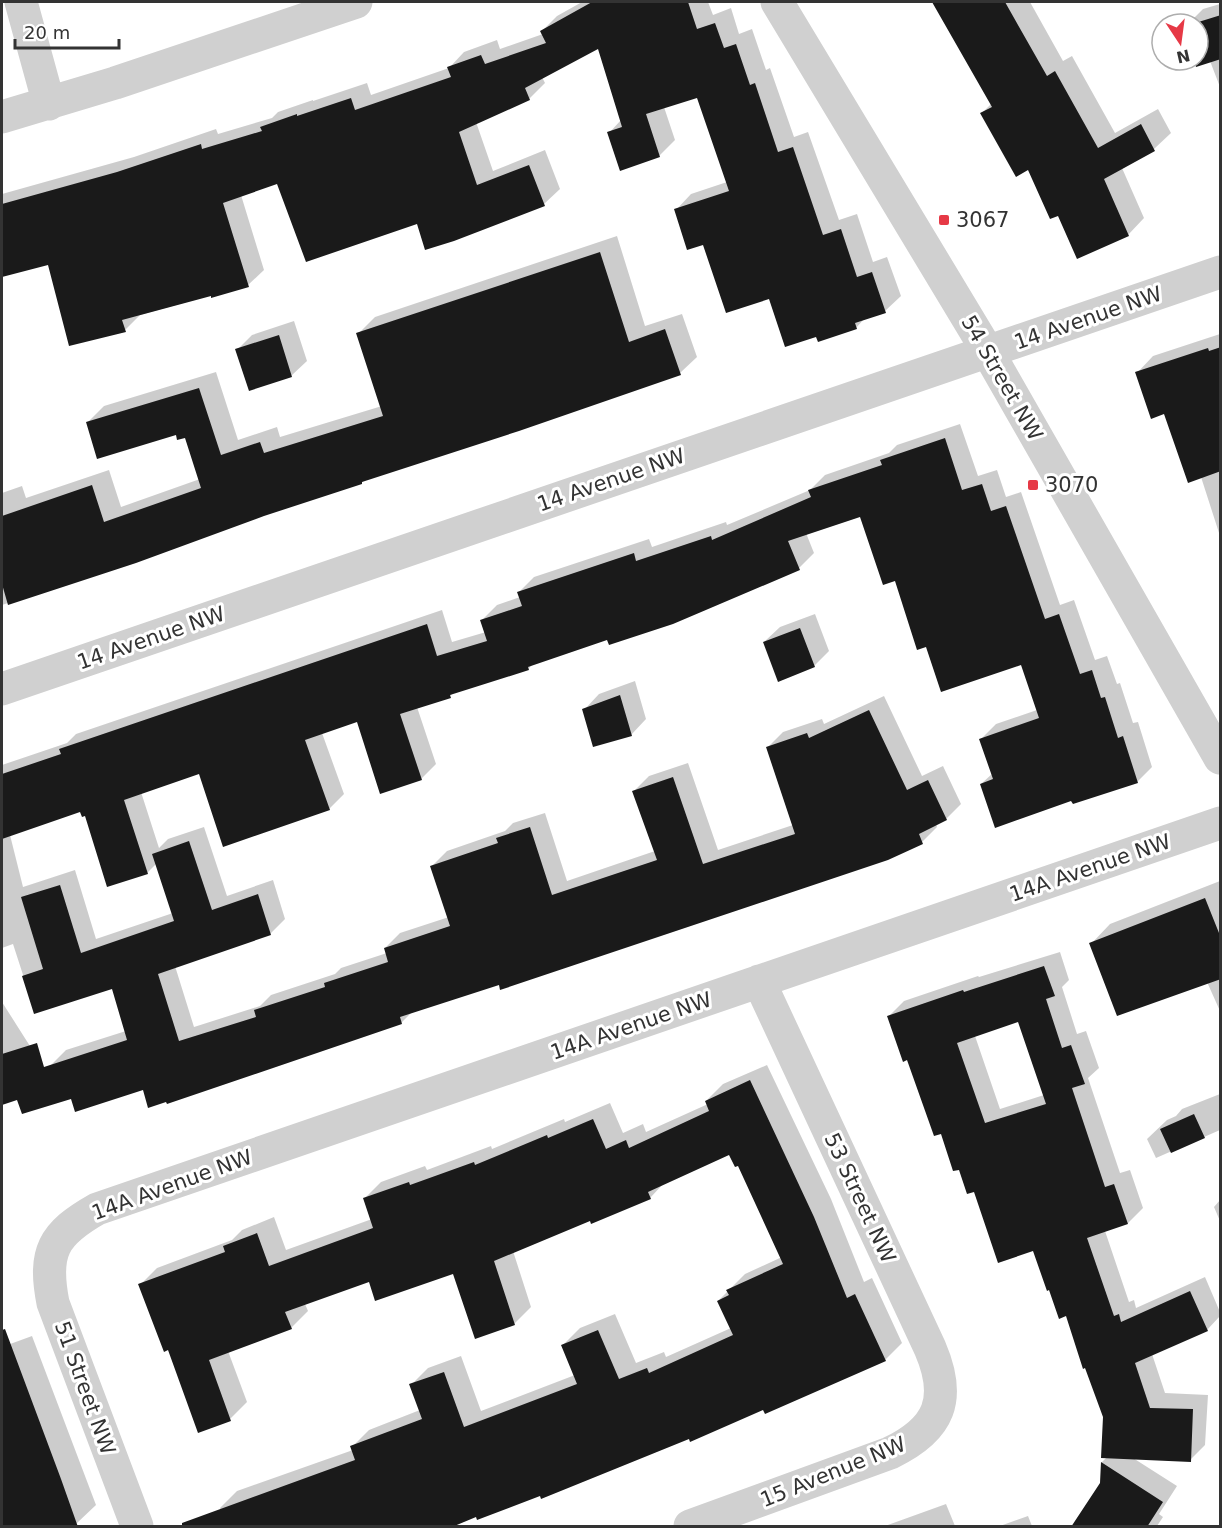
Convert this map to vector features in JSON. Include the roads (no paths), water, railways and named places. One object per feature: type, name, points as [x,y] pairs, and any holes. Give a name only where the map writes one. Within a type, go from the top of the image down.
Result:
[{"type":"street","points":[[21,2],[49,104]]},
{"type":"street","points":[[2,117],[126,80],[356,2]]},
{"type":"street","name":"54 Street NW","points":[[777,2],[988,352],[1221,758]]},
{"type":"street","name":"14 Avenue NW","points":[[2,689],[1221,272]]},
{"type":"street","name":"14A Avenue NW","points":[[53,1248],[65,1230],[97,1209],[1221,823]]},
{"type":"street","name":"53 Street NW","points":[[759,981],[939,1368],[942,1386],[940,1403],[934,1419]]},
{"type":"street","name":"51 Street NW","points":[[53,1248],[49,1276],[53,1303],[137,1527]]},
{"type":"street","name":"15 Avenue NW","points":[[690,1527],[890,1453],[907,1445],[923,1433],[934,1419]]},
{"type":"place","name":"3067","points":[[944,220]]},
{"type":"place","name":"3070","points":[[1033,485]]}]
